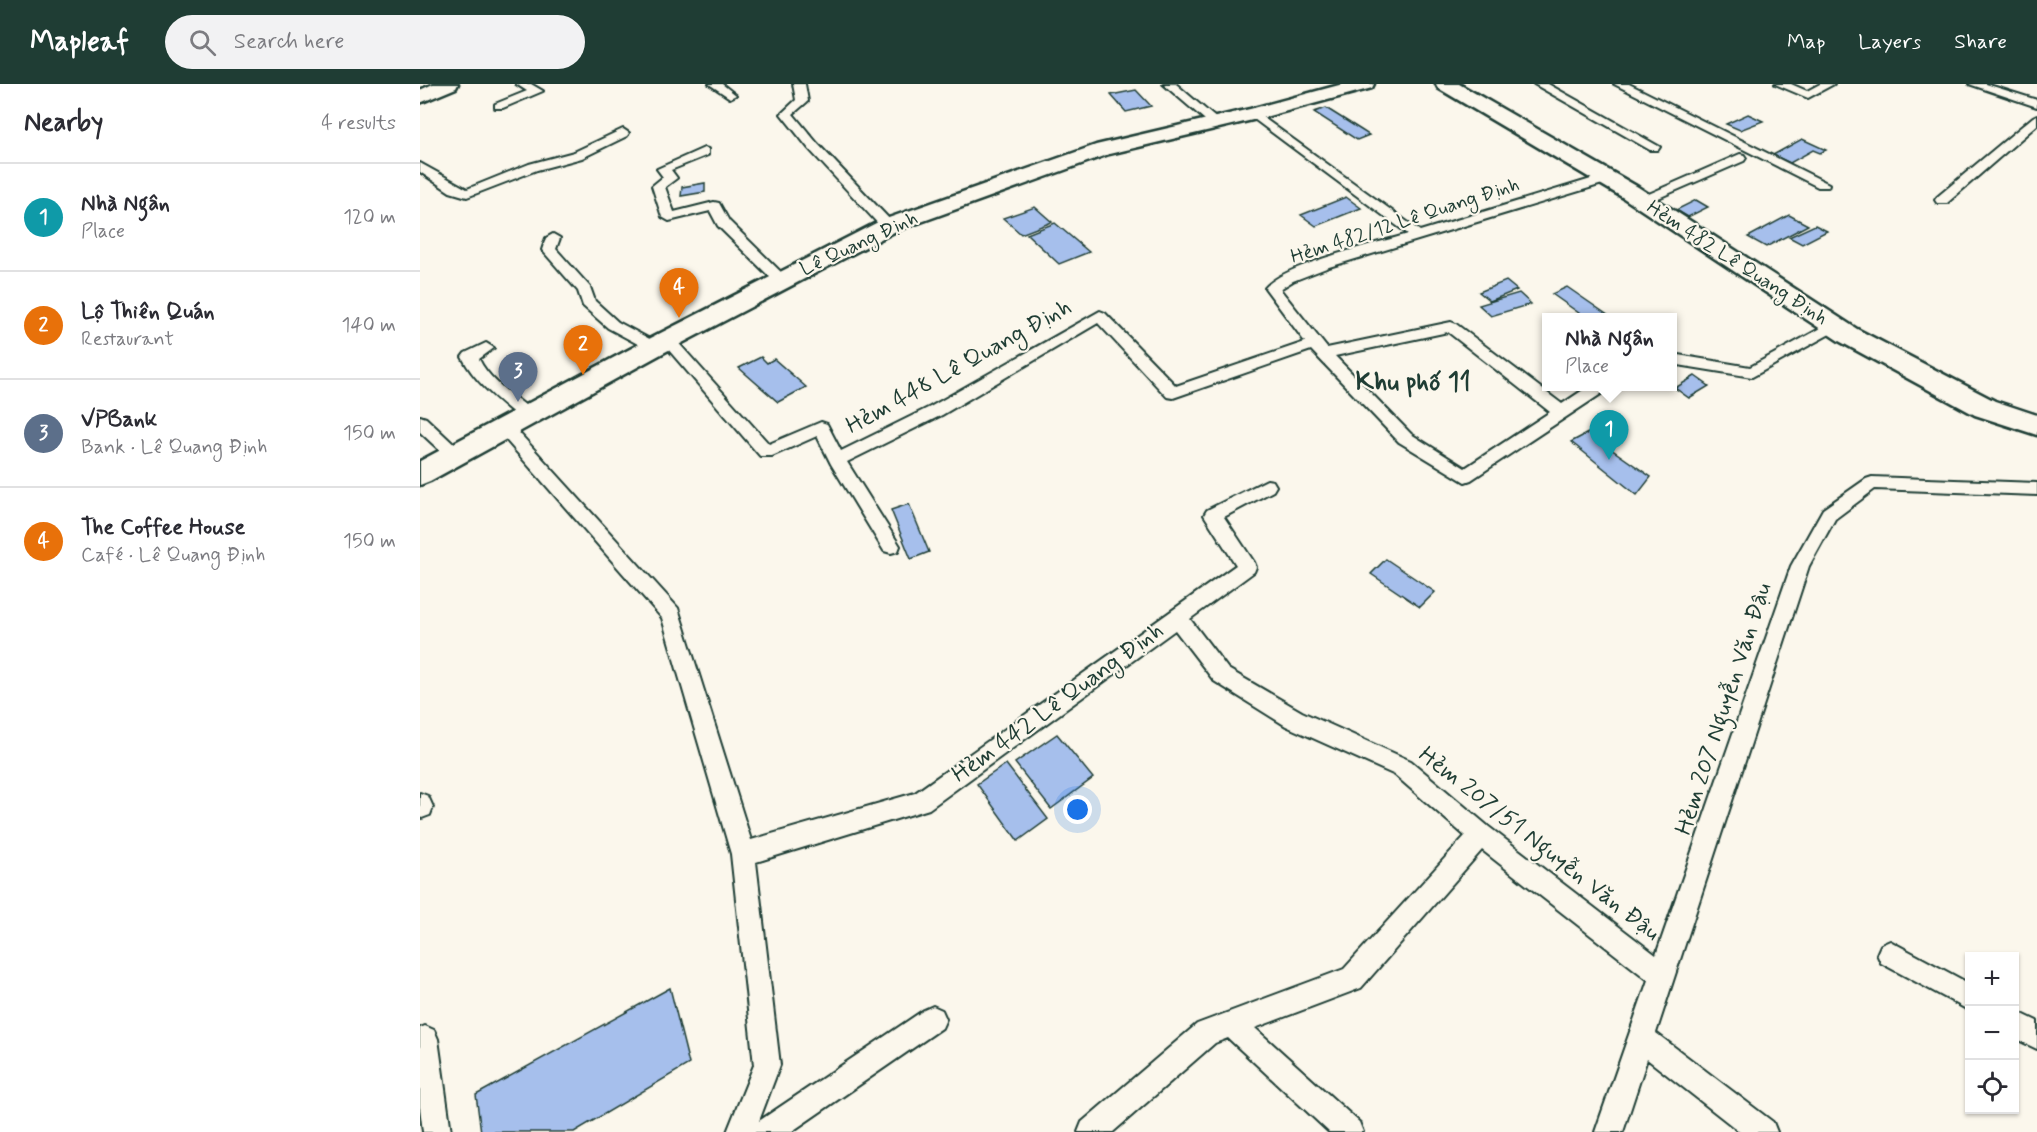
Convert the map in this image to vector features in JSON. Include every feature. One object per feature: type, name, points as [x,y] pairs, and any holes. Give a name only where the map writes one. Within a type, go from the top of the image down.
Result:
[{"type":"main road","points":[[420,97],[449,84]]},
{"type":"main road","name":"Lê Quang Định","points":[[420,474],[661,344],[888,226],[1103,149],[1254,114],[1365,84]]},
{"type":"main road","name":"Hẻm 482 Lê Quang Định","points":[[1445,84],[1642,200],[1834,326],[1985,408],[2037,425]]},
{"type":"lane","points":[[499,106],[537,91],[522,84]]},
{"type":"lane","points":[[715,84],[730,95]]},
{"type":"lane","points":[[799,84],[802,101],[786,114],[888,226]]},
{"type":"lane","points":[[1169,84],[1215,123]]},
{"type":"lane","points":[[1540,84],[1654,147]]},
{"type":"lane","points":[[1620,84],[1823,184]]},
{"type":"lane","points":[[1781,84],[1808,95],[1828,84]]},
{"type":"lane","points":[[1975,84],[2037,104]]},
{"type":"lane","points":[[1254,114],[1417,236]]},
{"type":"lane","points":[[1942,200],[2037,119]]},
{"type":"lane","points":[[420,167],[455,189],[468,193],[534,167],[578,155],[623,134]]},
{"type":"lane","points":[[704,152],[663,169],[671,178],[658,186],[669,217],[714,206],[723,223],[782,280]]},
{"type":"lane","points":[[1642,200],[1740,158]]},
{"type":"lane","name":"Hẻm 482/12 Lê Quang Định","points":[[1562,413],[1465,476],[1404,438],[1319,349],[1272,288],[1288,278],[1324,264],[1605,179]]},
{"type":"lane","points":[[553,238],[549,250],[585,290],[588,303],[613,325],[661,344]]},
{"type":"lane","name":"Hẻm 448 Lê Quang Định","points":[[837,460],[936,411],[1101,316],[1173,393],[1319,349]]},
{"type":"lane","points":[[1677,361],[1752,372],[1834,326]]},
{"type":"lane","points":[[1319,349],[1451,327],[1562,413],[1595,391]]},
{"type":"lane","name":"Hẻm 448 Lê Quang Định","points":[[661,344],[766,453],[821,428],[837,460],[891,546]]},
{"type":"lane","points":[[486,348],[470,357],[472,364],[529,417]]},
{"type":"lane","points":[[420,422],[455,455]]},
{"type":"lane","points":[[506,429],[671,614],[743,854],[767,1065],[741,1132]]},
{"type":"lane","name":"Hẻm 207 Nguyễn Văn Đậu","points":[[1609,1132],[1800,566],[1829,514],[1872,483],[2037,489]]},
{"type":"lane","name":"Hẻm 442 Lê Quang Định","points":[[743,854],[921,802],[1247,567],[1214,515],[1267,486]]},
{"type":"lane","name":"Hẻm 207/51 Nguyễn Văn Đậu","points":[[1177,617],[1221,675],[1294,718],[1403,768],[1481,835],[1663,976]]},
{"type":"lane","points":[[1092,1132],[1206,1033],[1352,979],[1481,835]]},
{"type":"lane","points":[[1890,954],[1965,995]]},
{"type":"lane","points":[[767,1132],[933,1019]]},
{"type":"lane","points":[[1232,1024],[1348,1132]]},
{"type":"lane","points":[[2019,1026],[2037,1036]]},
{"type":"lane","points":[[425,1039],[437,1132]]},
{"type":"lane","points":[[1642,1039],[1763,1132]]},
{"type":"building","points":[[1136,90],[1151,106],[1126,112],[1111,95]]},
{"type":"building","points":[[1326,108],[1369,135],[1357,140],[1314,112]]},
{"type":"building","points":[[1748,114],[1763,121],[1740,130],[1726,124]]},
{"type":"building","points":[[1802,139],[1826,150],[1820,153],[1813,150],[1790,163],[1773,155]]},
{"type":"building","points":[[705,183],[705,192],[681,196],[682,187]]},
{"type":"building","points":[[1346,197],[1361,208],[1316,226],[1301,215]]},
{"type":"building","points":[[1696,200],[1708,207],[1688,217],[1676,210]]},
{"type":"building","points":[[1035,207],[1052,222],[1021,234],[1003,218]]},
{"type":"building","points":[[1789,215],[1808,225],[1766,247],[1748,237]]},
{"type":"building","points":[[1055,223],[1089,252],[1059,264],[1027,234]]},
{"type":"building","points":[[1815,225],[1827,231],[1802,244],[1789,237]]},
{"type":"building","points":[[1506,281],[1517,290],[1490,301],[1479,292]]},
{"type":"building","points":[[1567,287],[1605,313],[1579,313],[1552,294]]},
{"type":"building","points":[[1519,293],[1531,304],[1491,316],[1479,305]]},
{"type":"building","points":[[761,357],[767,363],[774,359],[806,387],[778,402],[739,368]]},
{"type":"building","points":[[1695,376],[1709,386],[1689,398],[1677,389],[1677,387]]},
{"type":"building","points":[[1588,433],[1651,477],[1637,495],[1571,442]]},
{"type":"building","points":[[909,504],[929,552],[911,559],[891,510]]},
{"type":"building","points":[[1386,559],[1435,592],[1420,607],[1371,574]]},
{"type":"building","points":[[1057,734],[1093,778],[1051,809],[1015,763]]},
{"type":"building","points":[[1006,764],[1048,819],[1018,841],[977,784]]},
{"type":"building","points":[[670,988],[689,1064],[574,1132],[481,1132],[476,1095]]},
{"type":"place","name":"The Coffee House","points":[[679,318]]},
{"type":"place","name":"Lộ Thiên Quán","points":[[583,375]]},
{"type":"place","name":"VPBank","points":[[518,402]]},
{"type":"place","name":"Nhà Ngân","points":[[1609,460]]},
{"type":"district","name":"Khu phố 11","points":[[1413,383]]}]
